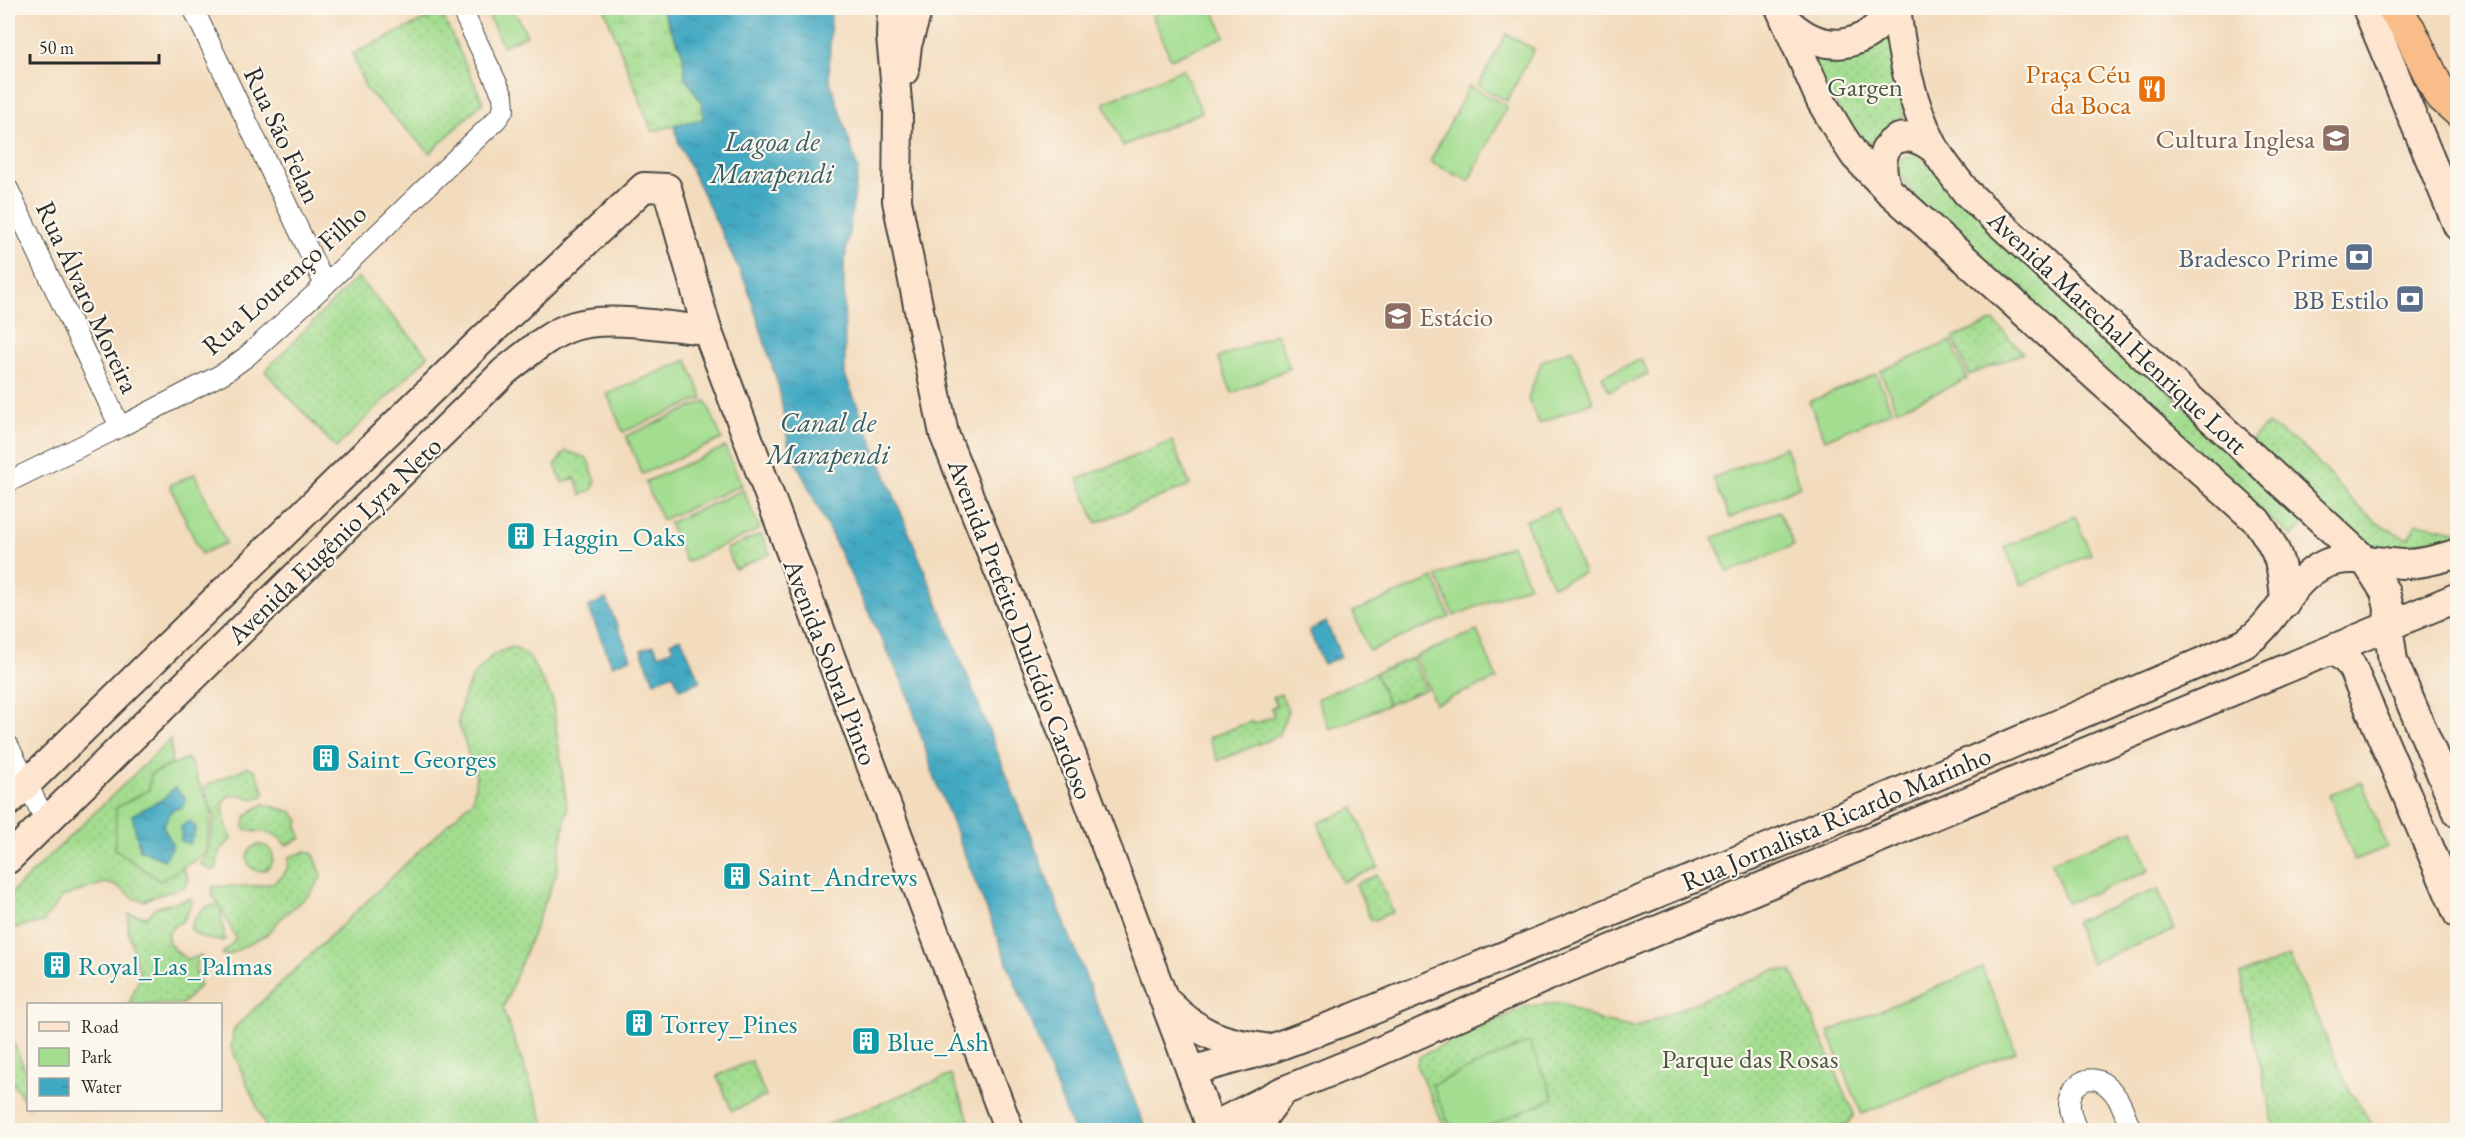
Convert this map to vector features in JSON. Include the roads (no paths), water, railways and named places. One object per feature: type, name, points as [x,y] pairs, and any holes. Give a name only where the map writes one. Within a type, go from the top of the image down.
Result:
[{"type":"highway","points":[[2394,8],[2409,30],[2440,94],[2457,110]]},
{"type":"highway","points":[[2420,8],[2457,96]]},
{"type":"street","name":"Rua São Felan","points":[[193,8],[324,285]]},
{"type":"street","name":"Rua Lourenço Filho","points":[[8,482],[224,373],[246,357],[488,127],[504,109],[502,96],[461,8]]},
{"type":"street","points":[[892,8],[891,36],[898,112]]},
{"type":"street","points":[[898,112],[908,45],[918,8]]},
{"type":"street","points":[[1782,12],[1798,32],[1816,42],[1832,44],[1851,42],[1867,36],[1881,24],[1891,8]]},
{"type":"street","name":"Avenida Marechal Henrique Lott","points":[[1896,8],[1902,56],[1915,105],[1934,149],[1967,192],[2365,560],[2385,592],[2389,608],[2388,625],[2393,662],[2457,813]]},
{"type":"street","points":[[2367,8],[2457,226]]},
{"type":"street","name":"Avenida Marechal Henrique Lott","points":[[1782,12],[1821,101],[1856,156],[1888,190],[2258,521],[2281,561],[2285,603]]},
{"type":"street","name":"Avenida Prefeito Dulcídio Cardoso","points":[[898,112],[897,201],[944,434],[1050,698],[1211,1129]]},
{"type":"street","points":[[1888,190],[1880,165],[1883,153],[1890,144],[1900,138],[1912,137],[1923,140],[1934,149]]},
{"type":"street","name":"Avenida Eugênio Lyra Neto","points":[[16,793],[480,342],[644,187],[667,188]]},
{"type":"street","name":"Avenida Sobral Pinto","points":[[667,188],[706,330],[1010,1131]]},
{"type":"street","name":"Rua Álvaro Moreira","points":[[8,189],[120,427]]},
{"type":"street","name":"Avenida Eugênio Lyra Neto","points":[[8,859],[505,371],[558,332],[589,322],[609,321],[706,330]]},
{"type":"street","points":[[480,342],[496,353],[505,371]]},
{"type":"street","points":[[2207,476],[2221,474],[2234,466],[2238,443]]},
{"type":"street","name":"Rua Jornalista Ricardo Marinho","points":[[1191,1071],[1270,1049],[1353,1018],[1804,833],[2244,644],[2258,635],[2299,582],[2321,566],[2340,560],[2404,564],[2439,560],[2457,553]]},
{"type":"street","points":[[242,575],[269,603]]},
{"type":"street","name":"Rua Jornalista Ricardo Marinho","points":[[1211,1129],[1283,1091],[1369,1056],[1555,973],[2457,597]]},
{"type":"street","points":[[2330,651],[2341,655],[2351,665],[2457,914]]},
{"type":"street","points":[[2372,711],[2377,697],[2384,691],[2396,690],[2408,696]]},
{"type":"street","points":[[2087,713],[2083,732],[2088,740],[2098,746]]},
{"type":"street","points":[[8,745],[16,793],[46,822]]},
{"type":"street","points":[[1804,833],[1818,864]]},
{"type":"street","points":[[1543,940],[1555,973]]},
{"type":"street","points":[[1164,999],[1198,1030],[1237,1044],[1270,1049]]},
{"type":"street","points":[[1353,1018],[1369,1056]]},
{"type":"street","points":[[2077,1131],[2069,1102],[2073,1089],[2082,1080],[2094,1078],[2105,1084],[2118,1098],[2131,1131]]},
{"type":"street","points":[[1257,1131],[1266,1113],[1283,1091]]},
{"type":"water","points":[[661,8],[831,8],[829,77],[858,169],[844,267],[845,375],[973,690],[1146,1130],[1073,1130],[935,779],[907,692],[789,447],[779,388],[747,286],[679,144],[674,125],[703,119],[702,104],[685,76],[683,54]]},
{"type":"water","points":[[606,599],[631,658],[612,665],[588,607]]},
{"type":"water","points":[[1326,622],[1341,657],[1323,664],[1309,630]]},
{"type":"water","points":[[681,638],[700,681],[680,689],[673,674],[654,682],[641,650],[654,645],[659,655],[673,649],[670,642]]},
{"type":"water","points":[[175,787],[186,799],[183,807],[172,810],[163,826],[173,846],[164,860],[140,850],[132,815],[163,799]]},
{"type":"water","points":[[190,821],[196,828],[190,844],[181,841],[181,827]]},
{"type":"place","name":"Praça Céu da Boca","points":[[2152,89]]},
{"type":"place","name":"Cultura Inglesa","points":[[2336,138]]},
{"type":"place","name":"Bradesco Prime","points":[[2359,257]]},
{"type":"place","name":"BB Estilo","points":[[2410,299]]},
{"type":"place","name":"Estácio","points":[[1398,316]]},
{"type":"place","name":"Haggin_Oaks","points":[[521,536]]},
{"type":"place","name":"Saint_Georges","points":[[326,758]]},
{"type":"place","name":"Saint_Andrews","points":[[737,876]]},
{"type":"place","name":"Royal_Las_Palmas","points":[[57,965]]},
{"type":"place","name":"Torrey_Pines","points":[[639,1023]]},
{"type":"place","name":"Blue_Ash","points":[[866,1041]]},
{"type":"park label","name":"Gargen","points":[[1865,86]]},
{"type":"park label","name":"Parque das Rosas","points":[[1750,1058]]},
{"type":"water label","name":"Lagoa de Marapendi","points":[[772,157]]},
{"type":"water label","name":"Canal de Marapendi","points":[[828,438]]}]
